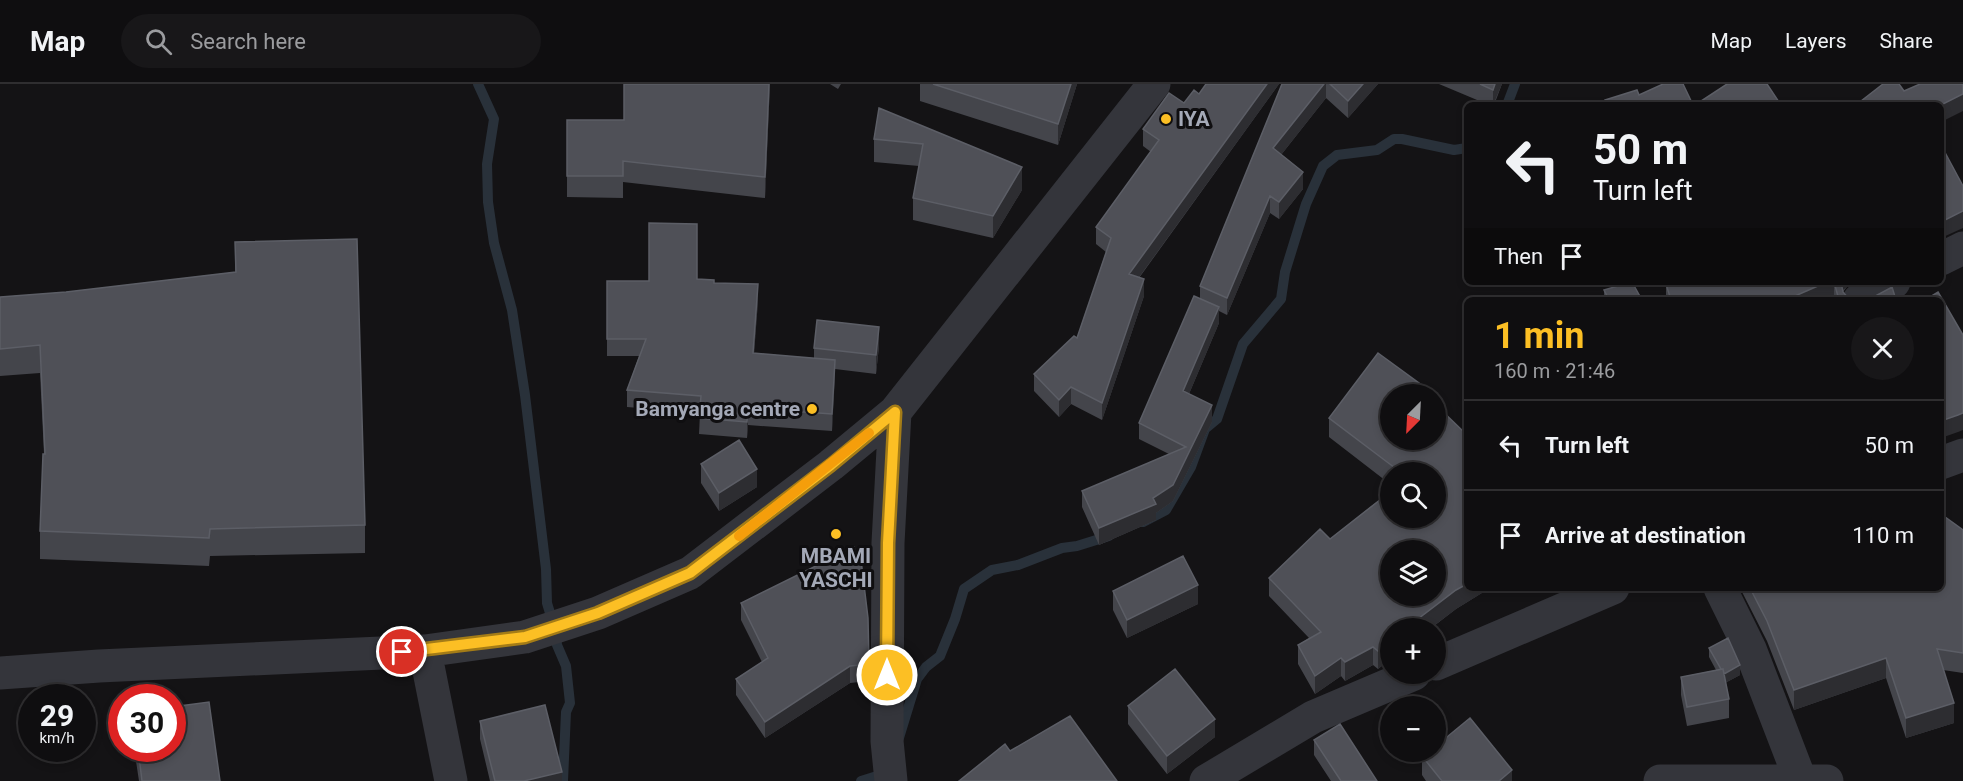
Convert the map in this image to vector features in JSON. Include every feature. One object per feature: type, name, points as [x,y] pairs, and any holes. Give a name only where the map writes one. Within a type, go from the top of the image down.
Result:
[{"type":"street","points":[[0,673],[111,665],[425,651],[525,637],[598,613],[690,573],[831,465],[895,412],[1154,84]]},
{"type":"street","points":[[1944,258],[1963,248]]},
{"type":"street","points":[[1864,297],[1888,285]]},
{"type":"street","points":[[891,781],[887,741],[888,543],[895,412]]},
{"type":"street","points":[[1944,462],[1963,455]]},
{"type":"street","points":[[1446,660],[1606,591]]},
{"type":"street","points":[[1660,781],[1814,780],[1721,591]]},
{"type":"street","points":[[425,651],[451,781]]},
{"type":"street","points":[[1206,781],[1314,717],[1391,684]]},
{"type":"building","points":[[624,84],[769,84],[765,177],[623,161],[623,176],[567,176],[567,120],[624,120]]},
{"type":"building","points":[[933,84],[1071,84],[1058,124]]},
{"type":"building","points":[[1206,84],[1267,84],[1129,274],[1144,279],[1102,403],[1071,387],[1059,400],[1034,374],[1074,336],[1077,338],[1111,238],[1096,227],[1159,140],[1143,129],[1169,93],[1184,103],[1194,90],[1199,94]]},
{"type":"building","points":[[1282,84],[1324,84],[1273,148],[1303,172],[1279,202],[1270,196],[1227,298],[1200,286]]},
{"type":"building","points":[[1330,84],[1363,84],[1348,101]]},
{"type":"building","points":[[1480,84],[1495,84],[1493,90]]},
{"type":"building","points":[[1663,84],[1683,84],[1692,102],[1606,102],[1605,100],[1637,90],[1639,95]]},
{"type":"building","points":[[1727,84],[1767,84],[1779,102],[1700,102]]},
{"type":"building","points":[[1883,84],[1899,84],[1904,91],[1920,84],[1963,84],[1963,94],[1944,104],[1860,102]]},
{"type":"building","points":[[879,108],[1022,167],[993,216],[913,198],[923,144],[874,139]]},
{"type":"building","points":[[1944,151],[1963,186],[1963,211],[1944,220]]},
{"type":"building","points":[[649,223],[697,224],[697,279],[714,280],[714,283],[758,284],[753,353],[835,360],[832,414],[748,408],[747,422],[699,418],[701,396],[627,390],[646,339],[607,339],[607,281],[649,281]]},
{"type":"building","points":[[357,239],[365,525],[210,529],[209,538],[40,531],[43,454],[45,454],[40,345],[0,349],[0,297],[66,292],[236,272],[235,242]]},
{"type":"building","points":[[1622,285],[1634,285],[1640,297],[1608,297],[1604,290]]},
{"type":"building","points":[[1666,285],[1820,285],[1793,297],[1670,297]]},
{"type":"building","points":[[1835,285],[1842,285],[1847,297],[1838,297]]},
{"type":"building","points":[[1892,287],[1895,297],[1874,297]]},
{"type":"building","points":[[1938,292],[1941,297],[1930,297]]},
{"type":"building","points":[[1194,296],[1219,307],[1183,391],[1212,405],[1173,485],[1153,498],[1156,504],[1099,528],[1082,491],[1186,447],[1139,423]]},
{"type":"building","points":[[1944,302],[1963,335],[1963,413],[1944,420]]},
{"type":"building","points":[[817,320],[879,327],[876,355],[814,348]]},
{"type":"building","points":[[1378,353],[1420,384],[1380,384],[1380,450],[1446,450],[1446,415],[1464,432],[1464,586],[1446,598],[1446,540],[1380,540],[1380,606],[1435,606],[1419,618],[1380,618],[1380,649],[1378,651],[1373,647],[1345,662],[1341,658],[1315,676],[1298,645],[1321,632],[1269,578],[1320,529],[1330,539],[1380,500],[1380,528],[1446,528],[1446,462],[1387,462],[1329,418]]},
{"type":"building","points":[[739,440],[757,469],[719,493],[701,464]]},
{"type":"building","points":[[1944,516],[1963,530],[1963,653],[1937,649],[1954,703],[1906,718],[1886,658],[1794,690],[1767,621],[1752,591],[1944,591]]},
{"type":"building","points":[[854,547],[857,560],[861,560],[868,618],[869,664],[850,666],[765,722],[736,679],[768,658],[741,603]]},
{"type":"building","points":[[1183,556],[1198,585],[1127,620],[1113,591]]},
{"type":"building","points":[[1728,638],[1740,665],[1724,674],[1709,648]]},
{"type":"building","points":[[1175,669],[1215,719],[1167,756],[1128,706]]},
{"type":"building","points":[[1723,669],[1729,699],[1687,707],[1681,677]]},
{"type":"building","points":[[209,702],[220,781],[142,781],[140,762],[186,762],[186,705]]},
{"type":"building","points":[[545,705],[562,772],[524,781],[495,781],[480,721]]},
{"type":"building","points":[[1070,716],[1117,781],[959,781],[1005,744],[1010,751]]},
{"type":"building","points":[[1470,718],[1512,770],[1499,781],[1442,781],[1427,762],[1446,762],[1446,738]]},
{"type":"building","points":[[1340,724],[1377,781],[1341,781],[1314,740]]},
{"type":"waterway","points":[[478,84],[494,119],[487,164],[488,202],[494,243],[512,310],[525,395],[546,569],[547,603],[556,633],[557,645],[566,666],[570,703],[566,712],[563,781]]},
{"type":"waterway","points":[[1508,102],[1515,84]]},
{"type":"waterway","points":[[1143,522],[1166,510],[1191,467],[1205,429],[1217,419],[1243,344],[1281,299],[1285,272],[1306,204],[1323,166],[1337,155],[1377,150],[1394,139],[1454,150],[1464,148]]},
{"type":"waterway","points":[[898,741],[917,679],[926,667],[940,656],[964,589],[992,570],[1018,565],[1062,548],[1109,536]]},
{"type":"waterway","points":[[861,781],[877,776],[884,768]]},
{"type":"slow traffic","points":[[739,536],[869,433]]},
{"type":"place","name":"IYA","points":[[1166,119]]},
{"type":"place","name":"Bamyanga centre","points":[[812,409]]},
{"type":"place","name":"MBAMI YASCHI","points":[[836,534]]},
{"type":"route","points":[[402,652],[525,637],[598,613],[690,573],[831,465],[895,412],[888,543],[887,675]]}]
